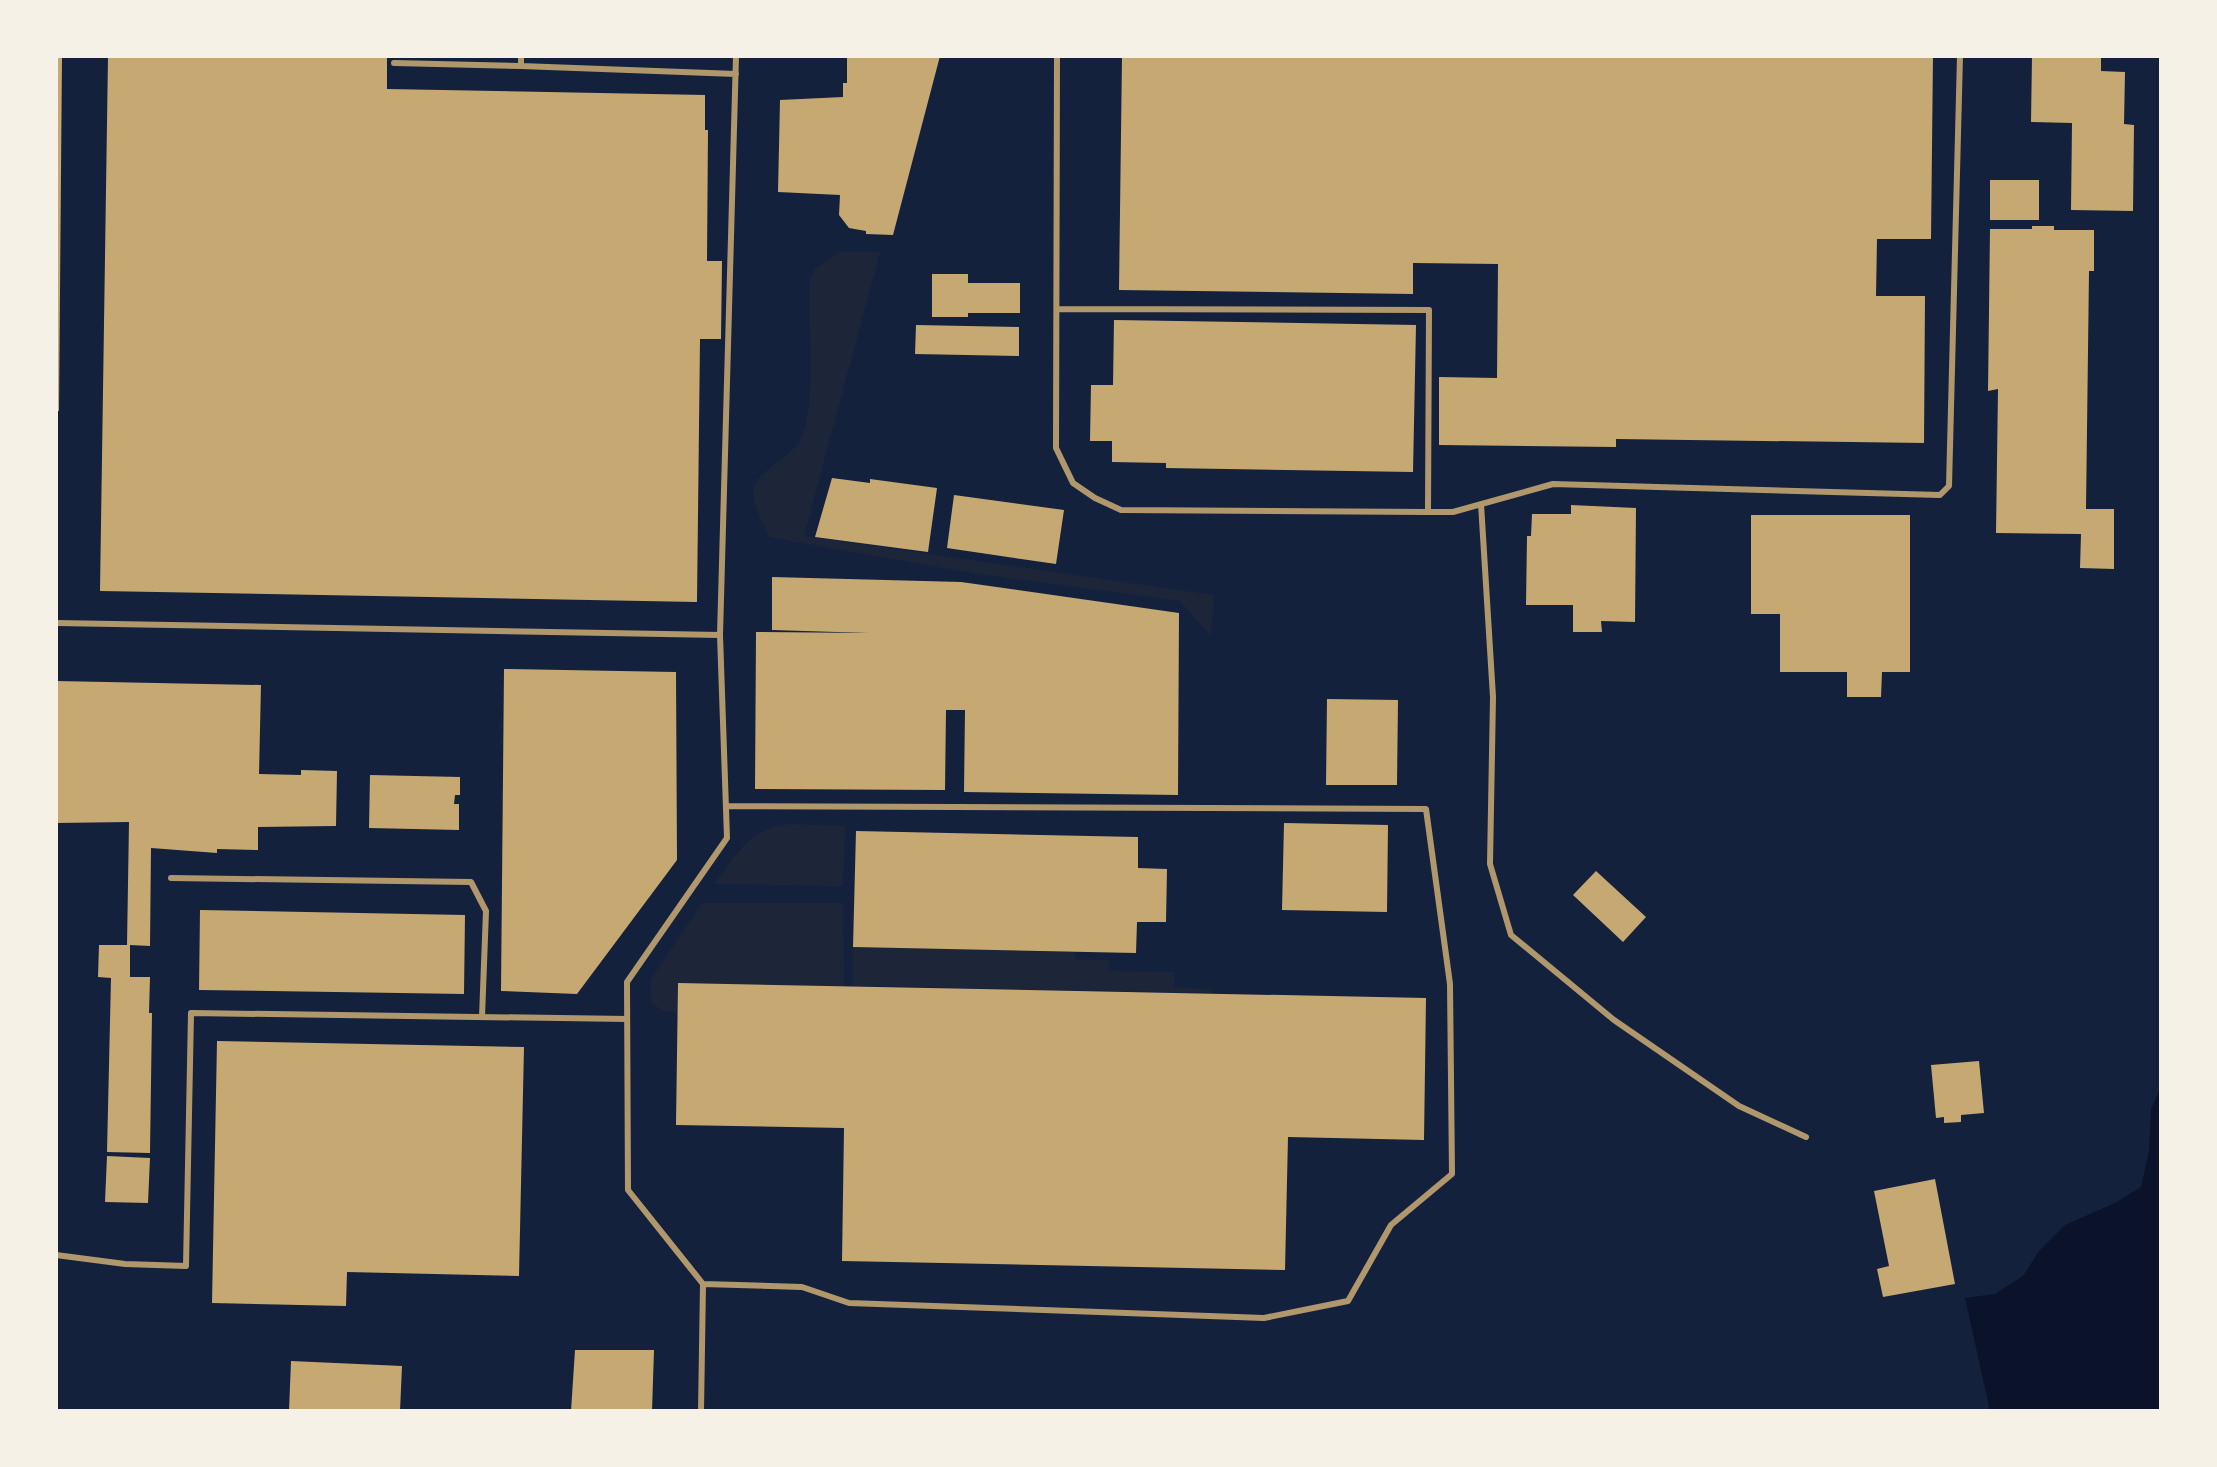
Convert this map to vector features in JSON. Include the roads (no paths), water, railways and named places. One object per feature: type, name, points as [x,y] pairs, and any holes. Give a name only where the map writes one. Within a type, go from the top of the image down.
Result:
[{"type":"lane","points":[[521,56],[521,66]]},
{"type":"lane","points":[[701,1411],[703,1284],[628,1190],[627,982],[727,838],[720,635],[736,56]]},
{"type":"lane","points":[[1057,56],[1056,448],[1073,483],[1121,510],[1428,512],[1453,512],[1553,484],[1940,495],[1949,486],[1960,56]]},
{"type":"lane","points":[[394,63],[736,74]]},
{"type":"lane","points":[[1057,309],[1429,310],[1428,512]]},
{"type":"lane","points":[[1481,504],[1493,697],[1490,864],[1511,935],[1614,1020],[1739,1106],[1806,1137]]},
{"type":"lane","points":[[56,623],[720,635]]},
{"type":"lane","points":[[703,1284],[802,1287],[849,1303],[1264,1318],[1348,1301],[1391,1225],[1452,1174],[1450,984],[1426,809],[727,806]]},
{"type":"lane","points":[[171,878],[471,882],[486,911],[482,1017]]},
{"type":"lane","points":[[56,1255],[125,1264],[186,1266],[191,1013],[627,1019]]}]
